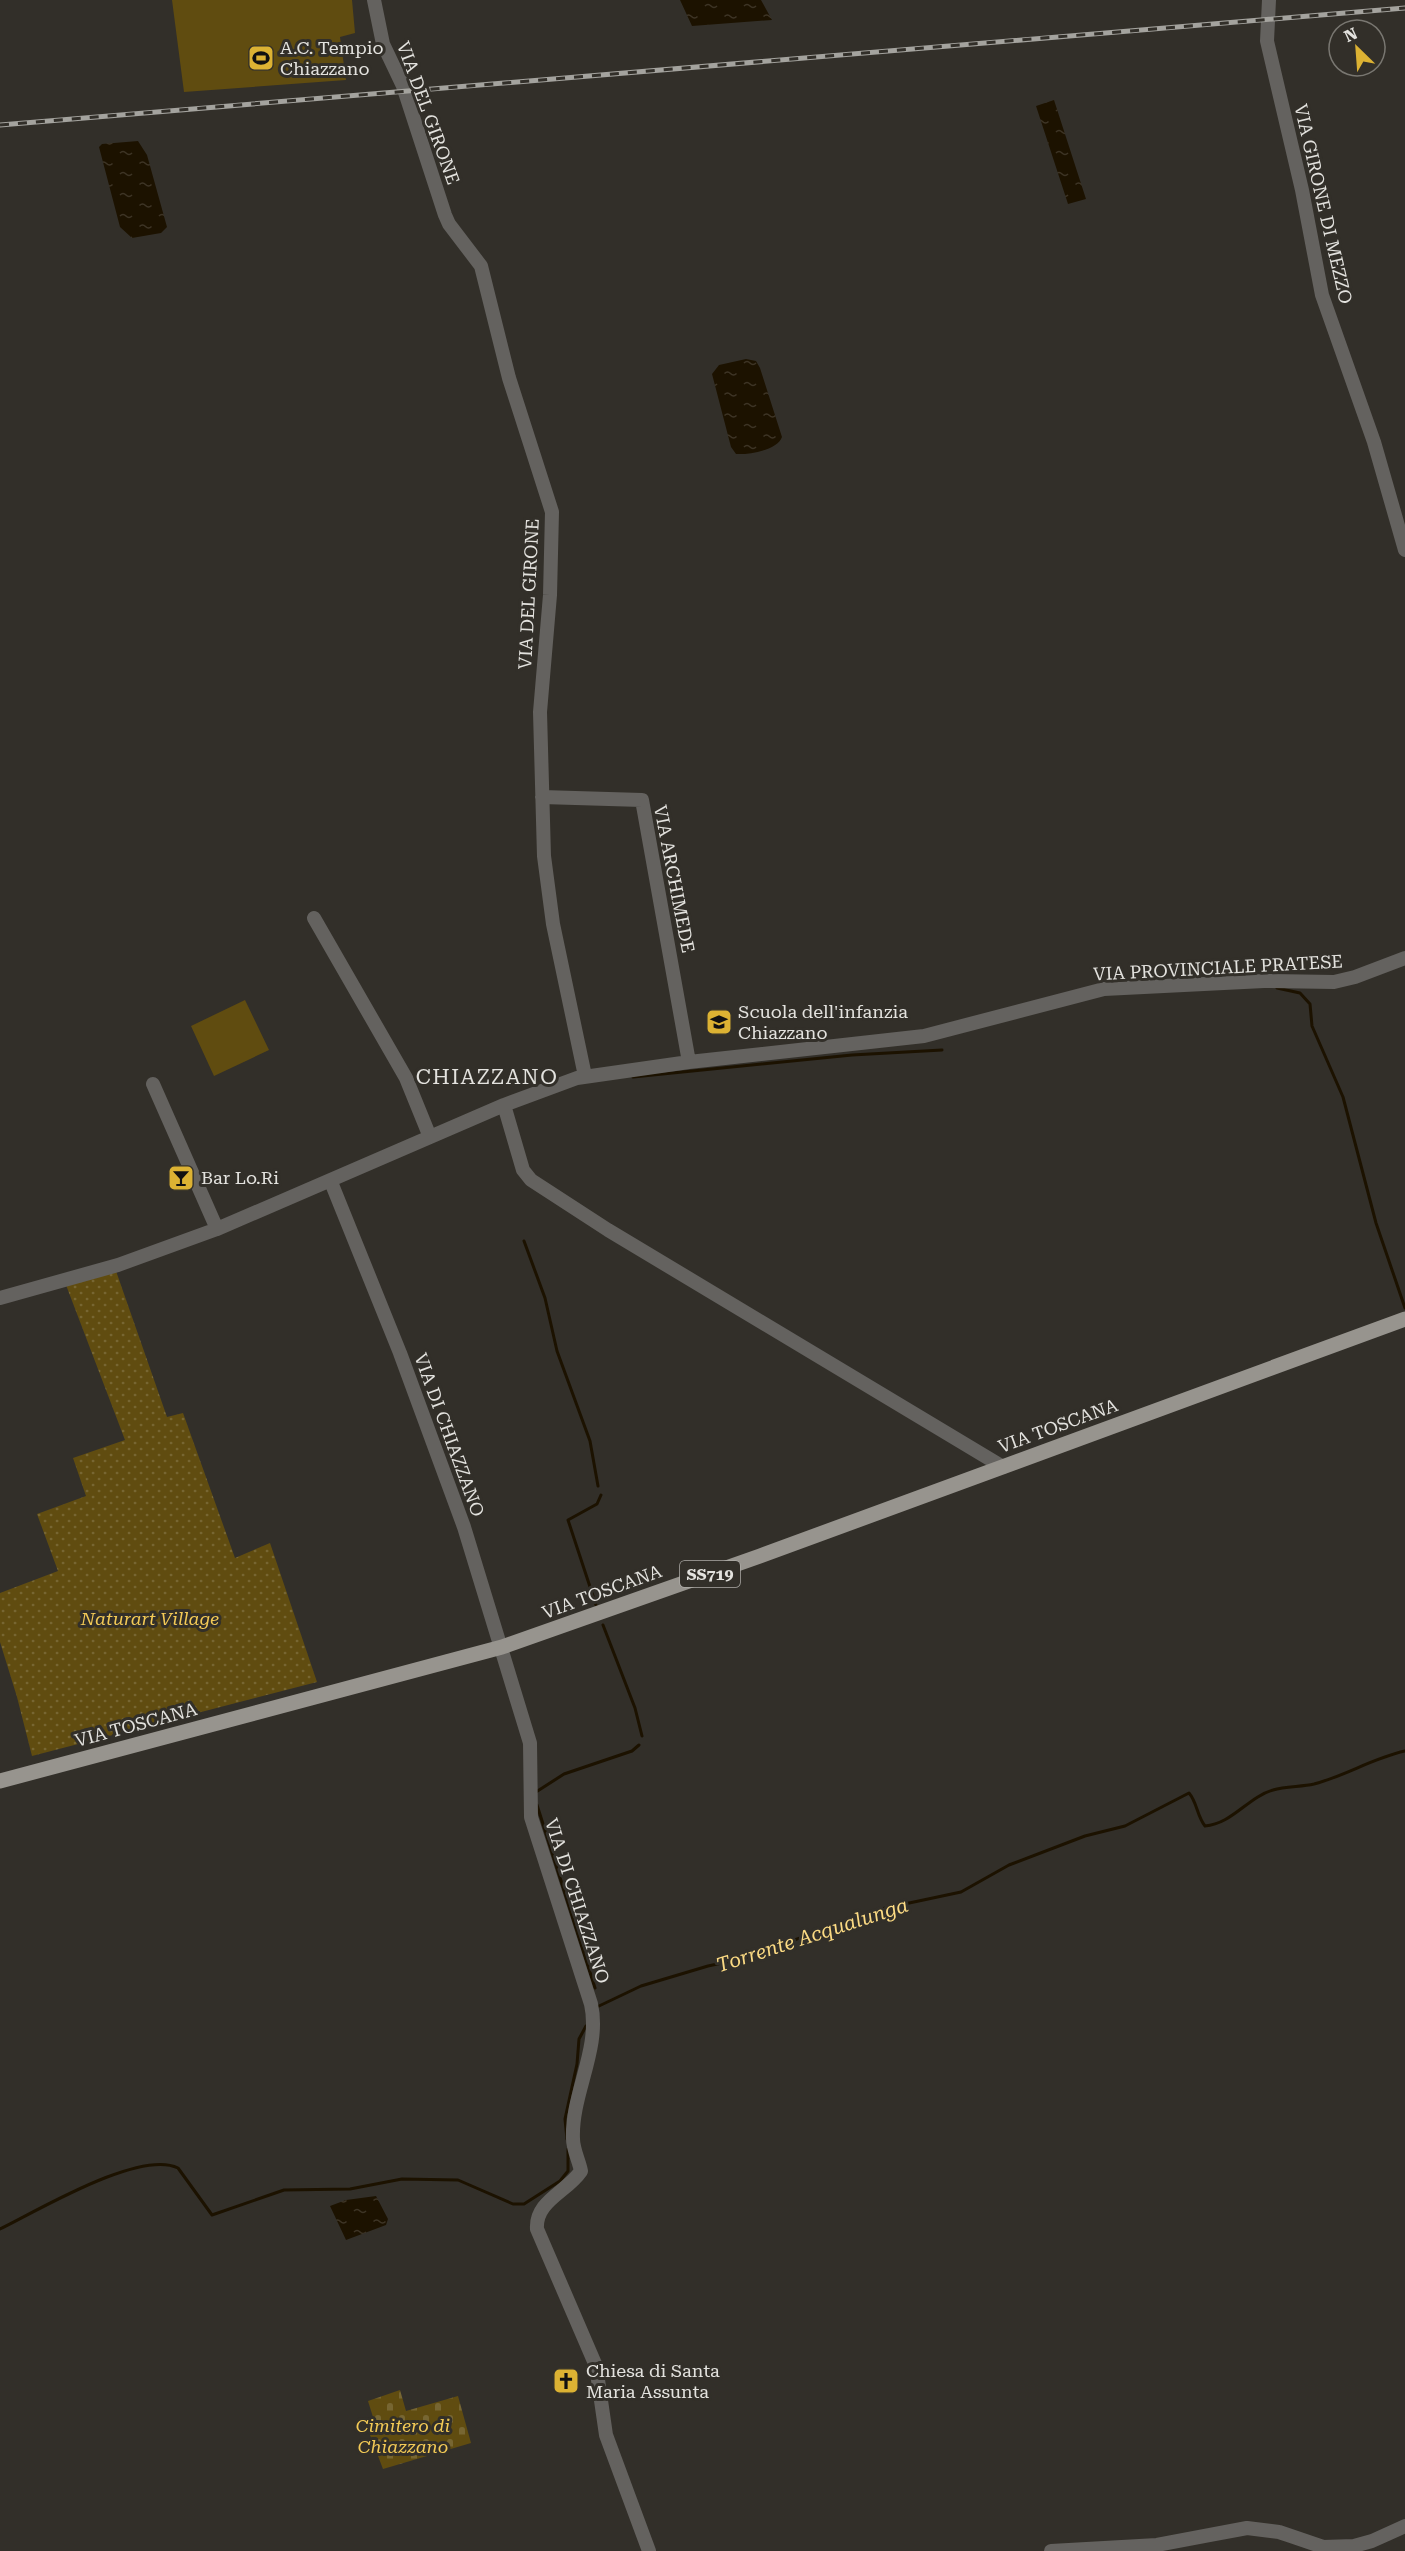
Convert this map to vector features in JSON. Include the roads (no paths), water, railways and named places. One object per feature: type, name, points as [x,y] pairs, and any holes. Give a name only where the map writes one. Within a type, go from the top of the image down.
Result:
[{"type":"main road","name":"VIA TOSCANA","points":[[0,1781],[502,1647],[1003,1467],[1405,1319]]},
{"type":"street","name":"VIA DEL GIRONE","points":[[375,0],[383,44],[405,91],[445,215],[481,266],[509,378],[552,512],[550,595],[540,712],[547,893],[585,1076]]},
{"type":"street","name":"VIA GIRONE DI MEZZO","points":[[1269,0],[1267,41],[1302,190],[1322,295],[1374,442],[1405,550]]},
{"type":"street","name":"VIA ARCHIMEDE","points":[[542,797],[642,800],[689,1062]]},
{"type":"street","points":[[314,918],[406,1078],[430,1137]]},
{"type":"street","name":"VIA PROVINCIALE PRATESE","points":[[0,1298],[118,1265],[217,1229],[331,1182],[504,1105],[585,1076],[924,1036],[1104,989],[1264,981],[1334,982],[1355,977],[1405,958]]},
{"type":"street","points":[[153,1084],[217,1229]]},
{"type":"street","points":[[504,1105],[523,1170],[531,1180],[618,1236],[1003,1467]]},
{"type":"street","name":"VIA DI CHIAZZANO","points":[[331,1182],[400,1353],[460,1516],[530,1743],[531,1817],[587,1990],[594,2021],[574,2119],[573,2141],[581,2171],[574,2182],[543,2206],[536,2218],[537,2229],[596,2366],[606,2435],[649,2551]]},
{"type":"street","points":[[1051,2551],[1157,2545],[1247,2528],[1279,2532],[1323,2547],[1355,2549],[1405,2526]]},
{"type":"water","points":[[680,0],[761,0],[772,20],[692,26]]},
{"type":"water","points":[[1054,100],[1086,199],[1068,204],[1036,106]]},
{"type":"water","points":[[138,141],[147,155],[167,227],[161,233],[132,238],[120,227],[99,147],[102,144]]},
{"type":"water","points":[[746,359],[756,361],[760,368],[782,437],[779,442],[769,448],[748,454],[736,454],[731,447],[712,374],[719,365]]},
{"type":"water","points":[[376,2196],[388,2219],[386,2225],[346,2240],[330,2206],[346,2200]]},
{"type":"waterway","points":[[1277,988],[1300,993],[1310,1004],[1312,1026],[1343,1097],[1376,1223],[1405,1308]]},
{"type":"waterway","points":[[633,1077],[852,1055],[942,1050]]},
{"type":"waterway","points":[[524,1241],[545,1298],[557,1351],[590,1441],[598,1486]]},
{"type":"waterway","points":[[596,1605],[568,1520],[597,1504],[601,1495]]},
{"type":"waterway","points":[[603,1625],[635,1708],[642,1736]]},
{"type":"waterway","points":[[536,1792],[564,1774],[632,1751],[639,1745]]},
{"type":"waterway","name":"Torrente Acqualunga","points":[[599,2006],[641,1986],[708,1966],[741,1959],[881,1909],[961,1892],[1009,1865],[1085,1836],[1125,1826],[1189,1793],[1205,1826],[1224,1821],[1264,1793],[1314,1784],[1405,1751]]},
{"type":"waterway","points":[[537,1805],[595,1988]]},
{"type":"waterway","points":[[567,2139],[565,2119],[577,2064],[579,2039],[586,2026]]},
{"type":"waterway","points":[[0,2229],[115,2174],[161,2164],[178,2168],[212,2215],[284,2190],[350,2189],[402,2179],[458,2180],[513,2204],[524,2204],[560,2181],[568,2171],[568,2149]]},
{"type":"railway","points":[[0,125],[1405,8]]},
{"type":"place","name":"A.C. Tempio Chiazzano","points":[[261,58]]},
{"type":"place","name":"Scuola dell'infanzia Chiazzano","points":[[719,1022]]},
{"type":"place","name":"Bar Lo.Ri","points":[[181,1178]]},
{"type":"place","name":"Chiesa di Santa Maria Assunta","points":[[566,2381]]},
{"type":"district","name":"CHIAZZANO","points":[[487,1077]]},
{"type":"park label","name":"Naturart Village","points":[[150,1619]]},
{"type":"park label","name":"Cimitero di Chiazzano","points":[[403,2436]]}]
